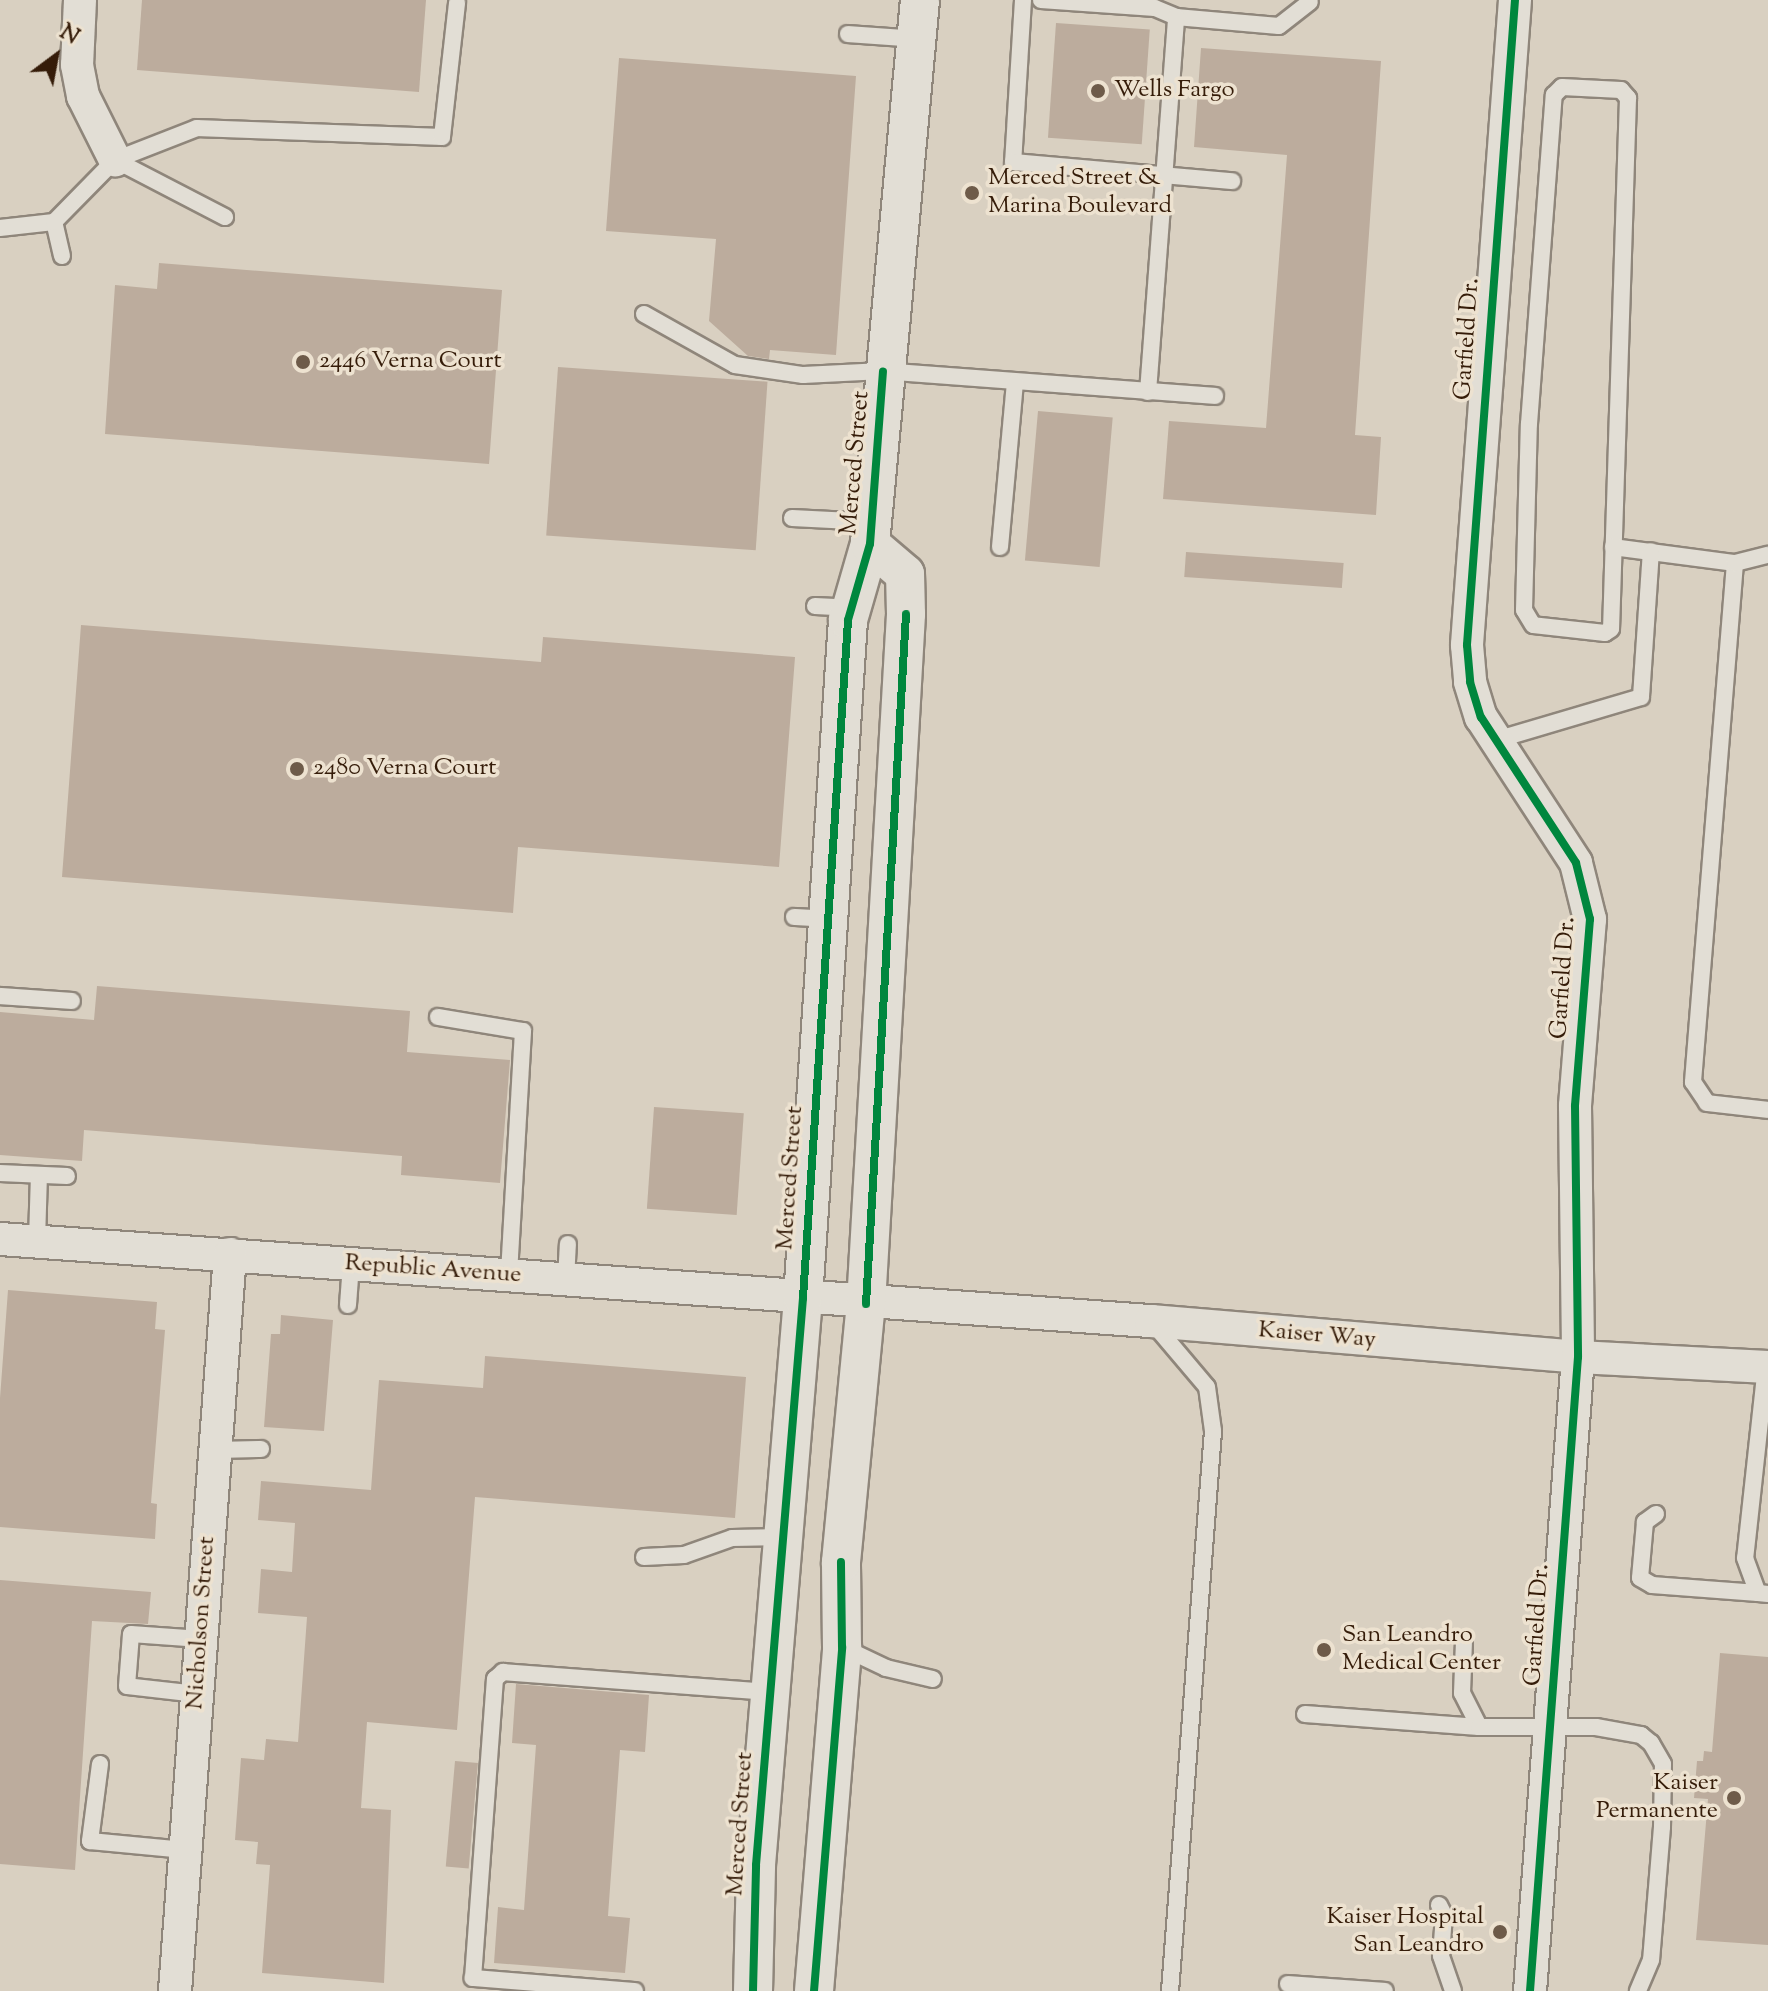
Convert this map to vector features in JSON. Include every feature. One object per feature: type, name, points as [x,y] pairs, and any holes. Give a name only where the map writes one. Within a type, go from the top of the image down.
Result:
[{"type":"street","points":[[80,0],[77,65],[83,96],[115,160]]},
{"type":"street","name":"Merced Street","points":[[753,1991],[756,1865],[803,1298],[817,988],[811,918],[833,607],[871,533],[883,371],[920,0]]},
{"type":"street","name":"Garfield Dr.","points":[[1515,0],[1467,645],[1470,682],[1481,717],[1576,863],[1586,888],[1590,919],[1575,1106],[1578,1357],[1530,1991]]},
{"type":"street","name":"Merced Street","points":[[814,1991],[842,1647],[841,1562],[866,1304],[906,614],[905,574],[871,533]]},
{"type":"street","name":"Republic Avenue","points":[[0,1239],[866,1304]]},
{"type":"street","name":"Nicholson Street","points":[[175,1991],[230,1254]]},
{"type":"street","name":"Kaiser Way","points":[[866,1304],[1151,1321],[1578,1357],[1767,1366]]},
{"type":"lane","points":[[1023,0],[1013,162],[1232,181]]},
{"type":"lane","points":[[1041,0],[1155,8],[1176,17],[1279,26],[1310,2]]},
{"type":"lane","points":[[0,228],[54,222],[115,160],[197,128],[442,137],[457,3]]},
{"type":"lane","points":[[1148,392],[1176,17]]},
{"type":"lane","points":[[848,34],[917,39]]},
{"type":"lane","points":[[1562,87],[1621,90],[1628,98],[1613,547],[1611,629],[1605,633],[1533,625],[1524,610],[1529,424],[1554,95],[1562,87]]},
{"type":"lane","points":[[115,160],[225,217]]},
{"type":"lane","points":[[54,222],[62,256]]},
{"type":"lane","points":[[644,314],[735,365],[803,375],[883,371],[1215,396]]},
{"type":"lane","points":[[1000,547],[1015,383]]},
{"type":"lane","points":[[792,518],[871,533]]},
{"type":"lane","points":[[1613,547],[1735,563],[1768,555]]},
{"type":"lane","points":[[1496,740],[1641,697],[1651,551]]},
{"type":"lane","points":[[1735,563],[1693,1082],[1707,1103],[1768,1110]]},
{"type":"lane","points":[[0,996],[72,1001]]},
{"type":"lane","points":[[438,1017],[523,1031],[509,1276]]},
{"type":"lane","points":[[0,1173],[67,1176]]},
{"type":"lane","points":[[37,1241],[39,1175]]},
{"type":"lane","points":[[566,1280],[568,1244]]},
{"type":"lane","points":[[348,1305],[351,1264]]},
{"type":"lane","points":[[1151,1321],[1207,1387],[1211,1447],[1170,1991]]},
{"type":"lane","points":[[1763,1594],[1745,1558],[1767,1366]]},
{"type":"lane","points":[[214,1450],[261,1449]]},
{"type":"lane","points":[[1656,1514],[1645,1522],[1640,1578],[1652,1585],[1763,1594]]},
{"type":"lane","points":[[644,1557],[684,1555],[732,1538],[784,1537]]},
{"type":"lane","points":[[197,1694],[127,1686],[131,1634],[201,1639]]},
{"type":"lane","points":[[1464,1641],[1462,1693],[1479,1727]]},
{"type":"lane","points":[[842,1647],[886,1668],[933,1679]]},
{"type":"lane","points":[[635,1991],[473,1978],[495,1679],[503,1672],[771,1692]]},
{"type":"lane","points":[[1305,1714],[1479,1727],[1628,1731],[1641,1735],[1659,1754],[1664,1776],[1651,1960],[1638,1991]]},
{"type":"lane","points":[[100,1764],[90,1841],[185,1850]]},
{"type":"lane","points":[[1439,1905],[1444,1915],[1441,1956],[1453,1991]]},
{"type":"lane","points":[[1288,1984],[1385,1991]]},
{"type":"building","points":[[142,0],[426,0],[419,92],[137,70]]},
{"type":"building","points":[[1056,23],[1150,30],[1142,144],[1048,138]]},
{"type":"building","points":[[1201,48],[1381,61],[1355,435],[1381,437],[1376,515],[1163,499],[1169,421],[1266,428],[1287,155],[1194,147]]},
{"type":"building","points":[[619,58],[856,76],[836,355],[770,350],[769,359],[748,356],[709,321],[716,239],[606,231]]},
{"type":"building","name":"2446 Verna Court","points":[[159,263],[502,290],[489,464],[105,434],[115,285],[157,289]]},
{"type":"building","points":[[558,367],[767,382],[756,550],[546,536]]},
{"type":"building","points":[[1038,411],[1113,418],[1100,567],[1025,560]]},
{"type":"building","points":[[1186,552],[1344,563],[1342,588],[1184,577]]},
{"type":"building","name":"2480 Verna Court","points":[[81,625],[541,662],[543,637],[795,657],[779,867],[518,847],[513,913],[62,877]]},
{"type":"building","points":[[97,986],[410,1011],[407,1052],[510,1060],[500,1183],[401,1175],[402,1156],[84,1130],[82,1161],[0,1155],[0,1012],[94,1020]]},
{"type":"building","points":[[654,1107],[744,1113],[737,1215],[647,1209]]},
{"type":"building","points":[[8,1290],[157,1302],[155,1329],[165,1330],[151,1503],[157,1504],[155,1539],[0,1527],[0,1398]]},
{"type":"building","points":[[281,1315],[333,1320],[324,1431],[264,1427],[271,1334],[280,1334]]},
{"type":"building","points":[[485,1356],[746,1377],[735,1518],[475,1497],[457,1730],[367,1722],[361,1808],[391,1810],[384,1983],[262,1973],[270,1865],[256,1864],[258,1842],[235,1840],[241,1758],[264,1760],[266,1739],[298,1742],[307,1617],[258,1613],[261,1569],[292,1572],[295,1523],[258,1520],[261,1481],[371,1490],[379,1380],[483,1388]]},
{"type":"building","points":[[0,1580],[151,1592],[148,1624],[92,1621],[75,1870],[0,1864]]},
{"type":"building","name":"Kaiser Permanente","points":[[1720,1653],[1768,1657],[1768,1945],[1696,1940],[1708,1799],[1694,1798],[1697,1761],[1703,1761],[1704,1751],[1712,1752]]},
{"type":"building","points":[[516,1684],[649,1695],[645,1752],[620,1750],[608,1916],[630,1918],[625,1973],[494,1963],[498,1907],[524,1910],[536,1745],[512,1743]]},
{"type":"building","points":[[455,1761],[478,1763],[469,1869],[446,1867]]},
{"type":"cycle path","points":[[1515,0],[1467,645],[1470,682],[1481,717],[1576,863],[1590,919],[1575,1106],[1578,1357],[1530,1991]]},
{"type":"cycle path","points":[[753,1991],[756,1865],[803,1298],[848,620],[870,544],[883,371]]},
{"type":"cycle path","points":[[866,1304],[906,614]]},
{"type":"cycle path","points":[[814,1991],[842,1647],[841,1562]]},
{"type":"place","name":"Wells Fargo","points":[[1098,91]]},
{"type":"place","name":"Merced Street & Marina Boulevard","points":[[972,193]]},
{"type":"place","name":"2446 Verna Court","points":[[303,362]]},
{"type":"place","name":"2480 Verna Court","points":[[297,769]]},
{"type":"place","name":"San Leandro Medical Center","points":[[1324,1650]]},
{"type":"place","name":"Kaiser Permanente","points":[[1734,1798]]},
{"type":"place","name":"Kaiser Hospital San Leandro","points":[[1500,1932]]}]
